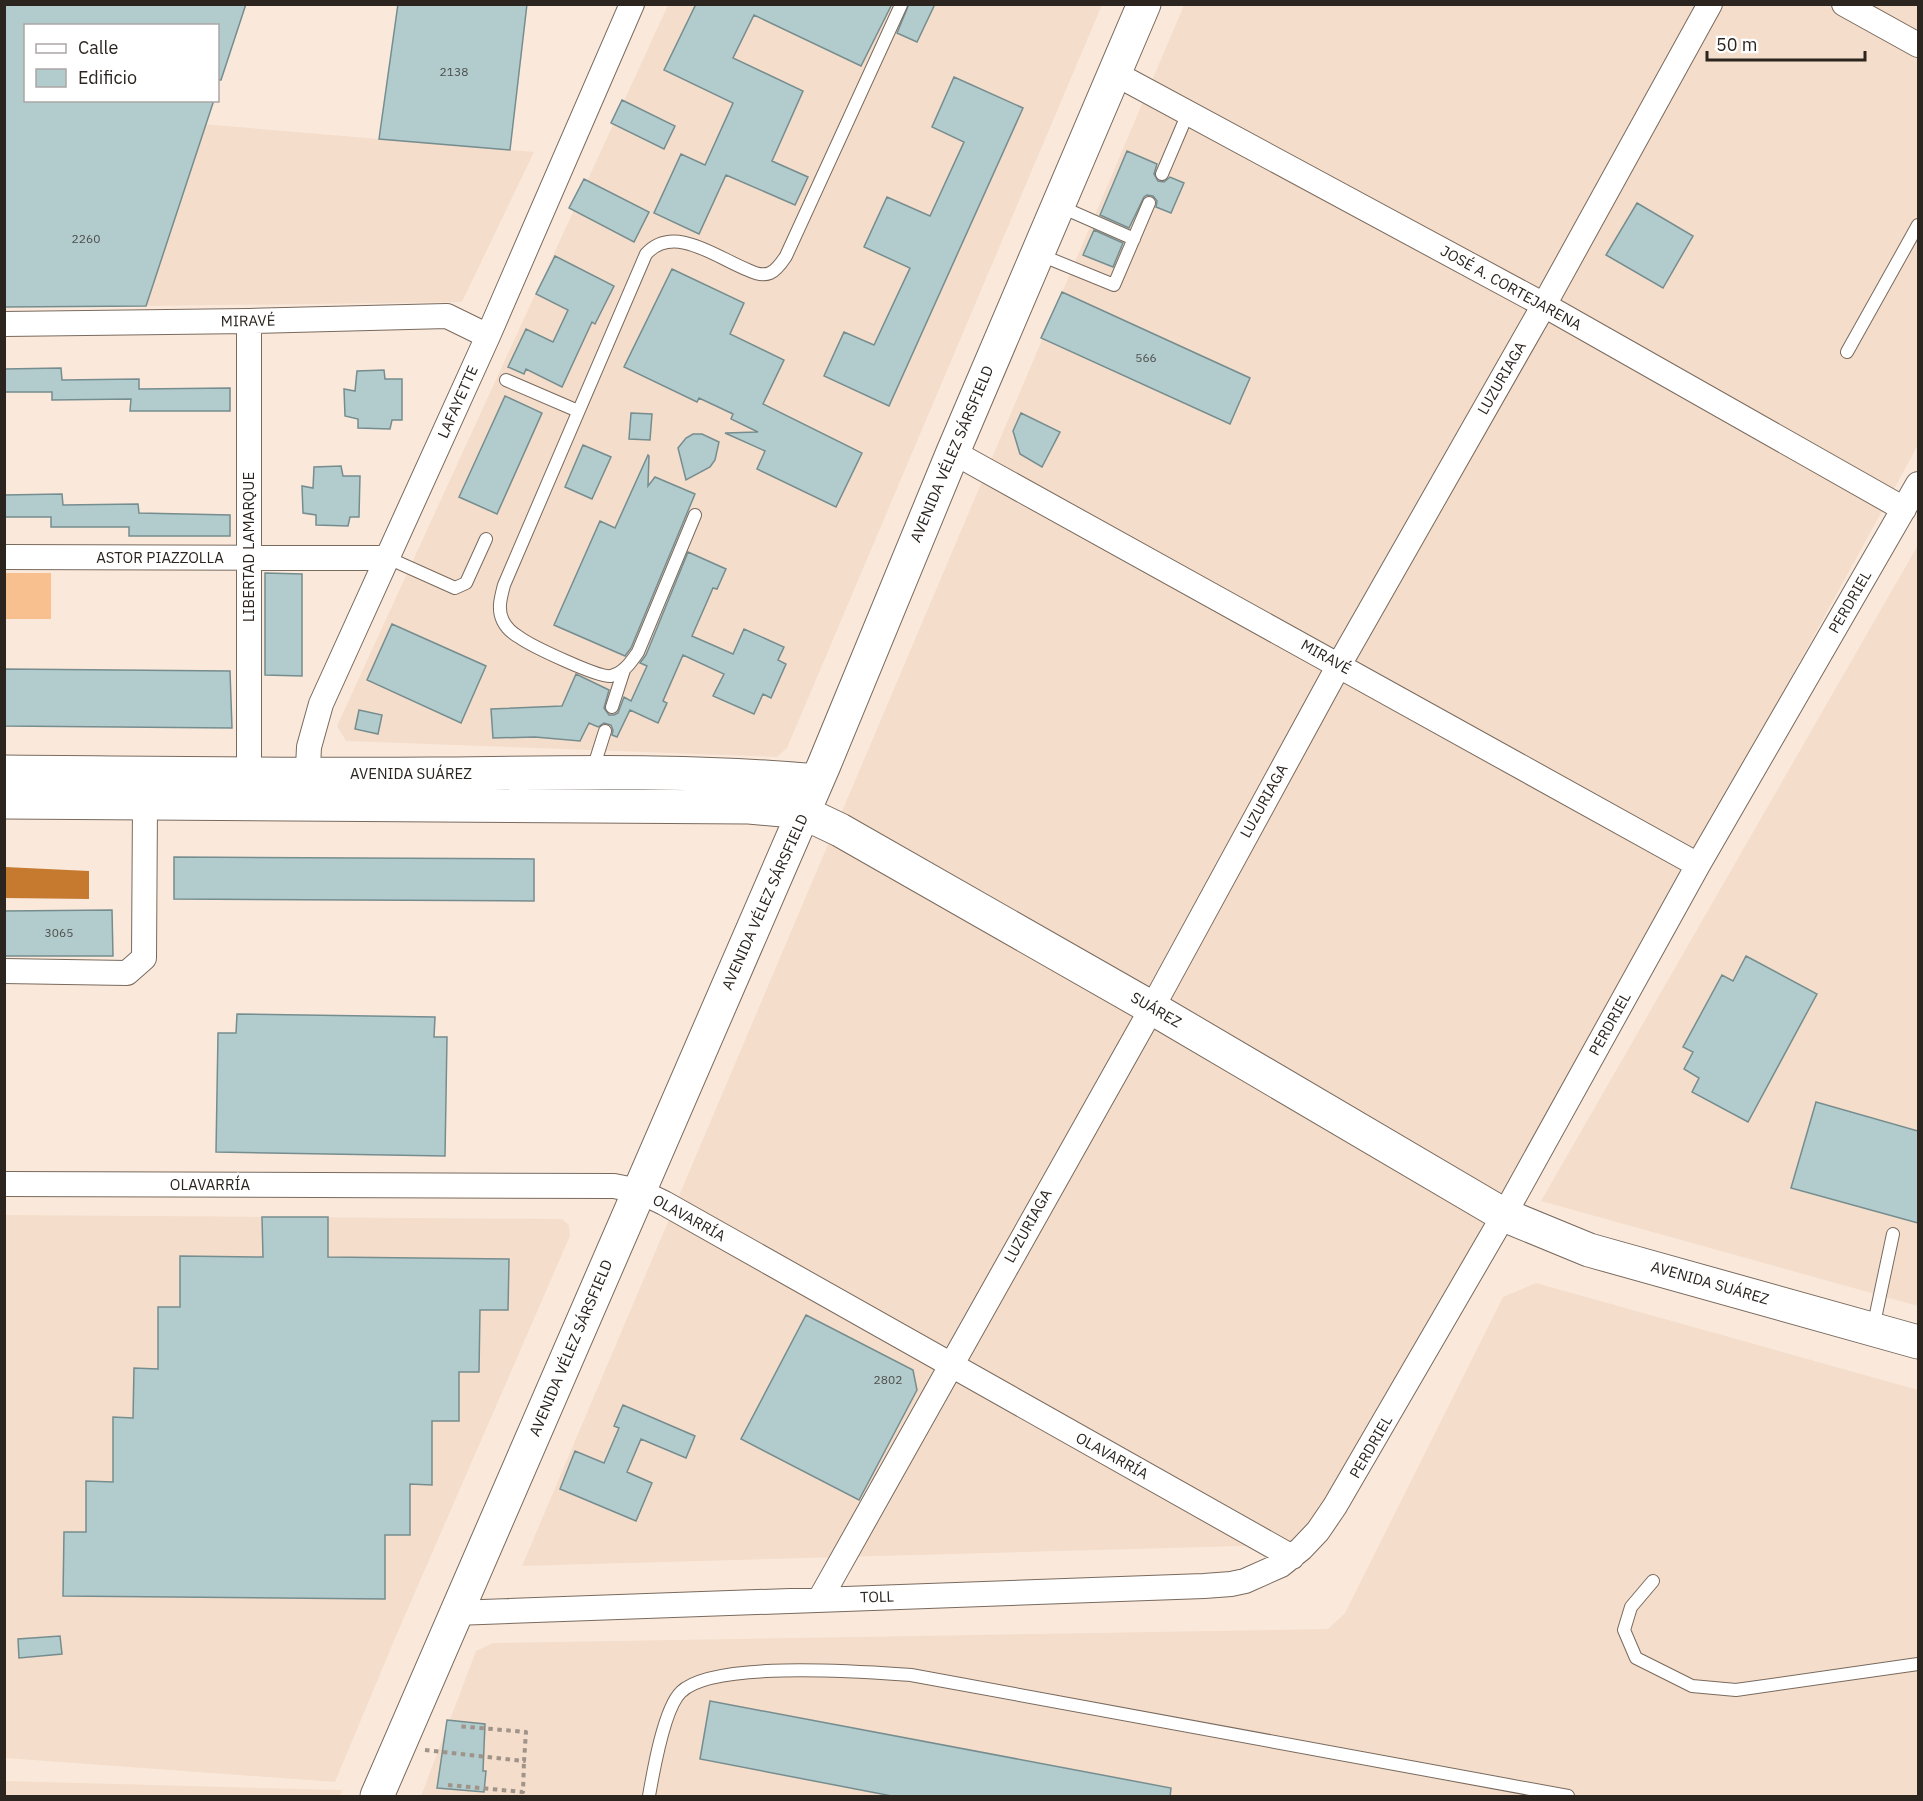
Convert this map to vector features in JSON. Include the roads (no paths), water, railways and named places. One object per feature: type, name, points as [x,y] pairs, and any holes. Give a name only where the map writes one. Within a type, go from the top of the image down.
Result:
[{"type":"street","name":"LAFAYETTE","points":[[307,790],[309,747],[321,704],[488,336],[632,4]]},
{"type":"street","name":"AVENIDA VÉLEZ SÁRSFIELD","points":[[377,1797],[803,815],[952,452],[1144,4]]},
{"type":"street","name":"LUZURIAGA","points":[[820,1599],[1152,1008],[1339,664],[1544,305],[1710,4]]},
{"type":"street","points":[[1844,4],[1918,45]]},
{"type":"street","name":"JOSÉ A. CORTEJARENA","points":[[1114,73],[1544,305],[1904,509]]},
{"type":"street","name":"MIRAVÉ","points":[[4,324],[447,316],[488,336]]},
{"type":"street","name":"LIBERTAD LAMARQUE","points":[[249,321],[249,774]]},
{"type":"street","name":"MIRAVÉ","points":[[952,452],[1339,664],[1698,865]]},
{"type":"street","name":"PERDRIEL","points":[[1292,1557],[1318,1531],[1348,1486],[1504,1215],[1698,865],[1918,484]]},
{"type":"street","name":"ASTOR PIAZZOLLA","points":[[4,557],[388,558]]},
{"type":"street","name":"AVENIDA SUÁREZ","points":[[4,772],[249,774],[307,790],[749,807],[783,810],[803,815]]},
{"type":"street","name":"AVENIDA SUÁREZ","points":[[4,802],[145,803],[307,790],[591,773],[765,776],[817,781]]},
{"type":"street","points":[[4,971],[127,973],[144,958],[145,803]]},
{"type":"street","name":"SUÁREZ","points":[[803,815],[840,830],[1152,1008],[1504,1215]]},
{"type":"street","name":"OLAVARRÍA","points":[[4,1184],[615,1186],[639,1191],[675,1208],[1292,1557]]},
{"type":"street","name":"AVENIDA SUÁREZ","points":[[1504,1215],[1589,1250],[1918,1342]]},
{"type":"street","name":"TOLL","points":[[455,1613],[1231,1584],[1264,1574],[1292,1557]]},
{"type":"lane","points":[[624,670],[604,676],[530,644],[508,629],[500,613],[504,585],[641,262],[652,247],[666,241],[680,241],[758,274],[772,272],[782,263],[901,5]]},
{"type":"lane","points":[[1162,174],[1188,112]]},
{"type":"lane","points":[[1037,254],[1114,285],[1149,204]]},
{"type":"lane","points":[[1058,206],[1134,239]]},
{"type":"lane","points":[[1847,352],[1918,225]]},
{"type":"lane","points":[[507,380],[578,411]]},
{"type":"lane","points":[[612,707],[624,670],[638,652],[695,515]]},
{"type":"lane","points":[[388,558],[455,588],[466,583],[486,540]]},
{"type":"lane","points":[[591,773],[605,731]]},
{"type":"lane","points":[[1872,1329],[1893,1234]]},
{"type":"lane","points":[[1653,1581],[1631,1607],[1624,1630],[1636,1658],[1692,1686],[1736,1690],[1918,1664]]},
{"type":"lane","points":[[649,1797],[669,1712],[680,1692],[703,1679],[761,1671],[822,1670],[911,1675],[1568,1797]]}]
